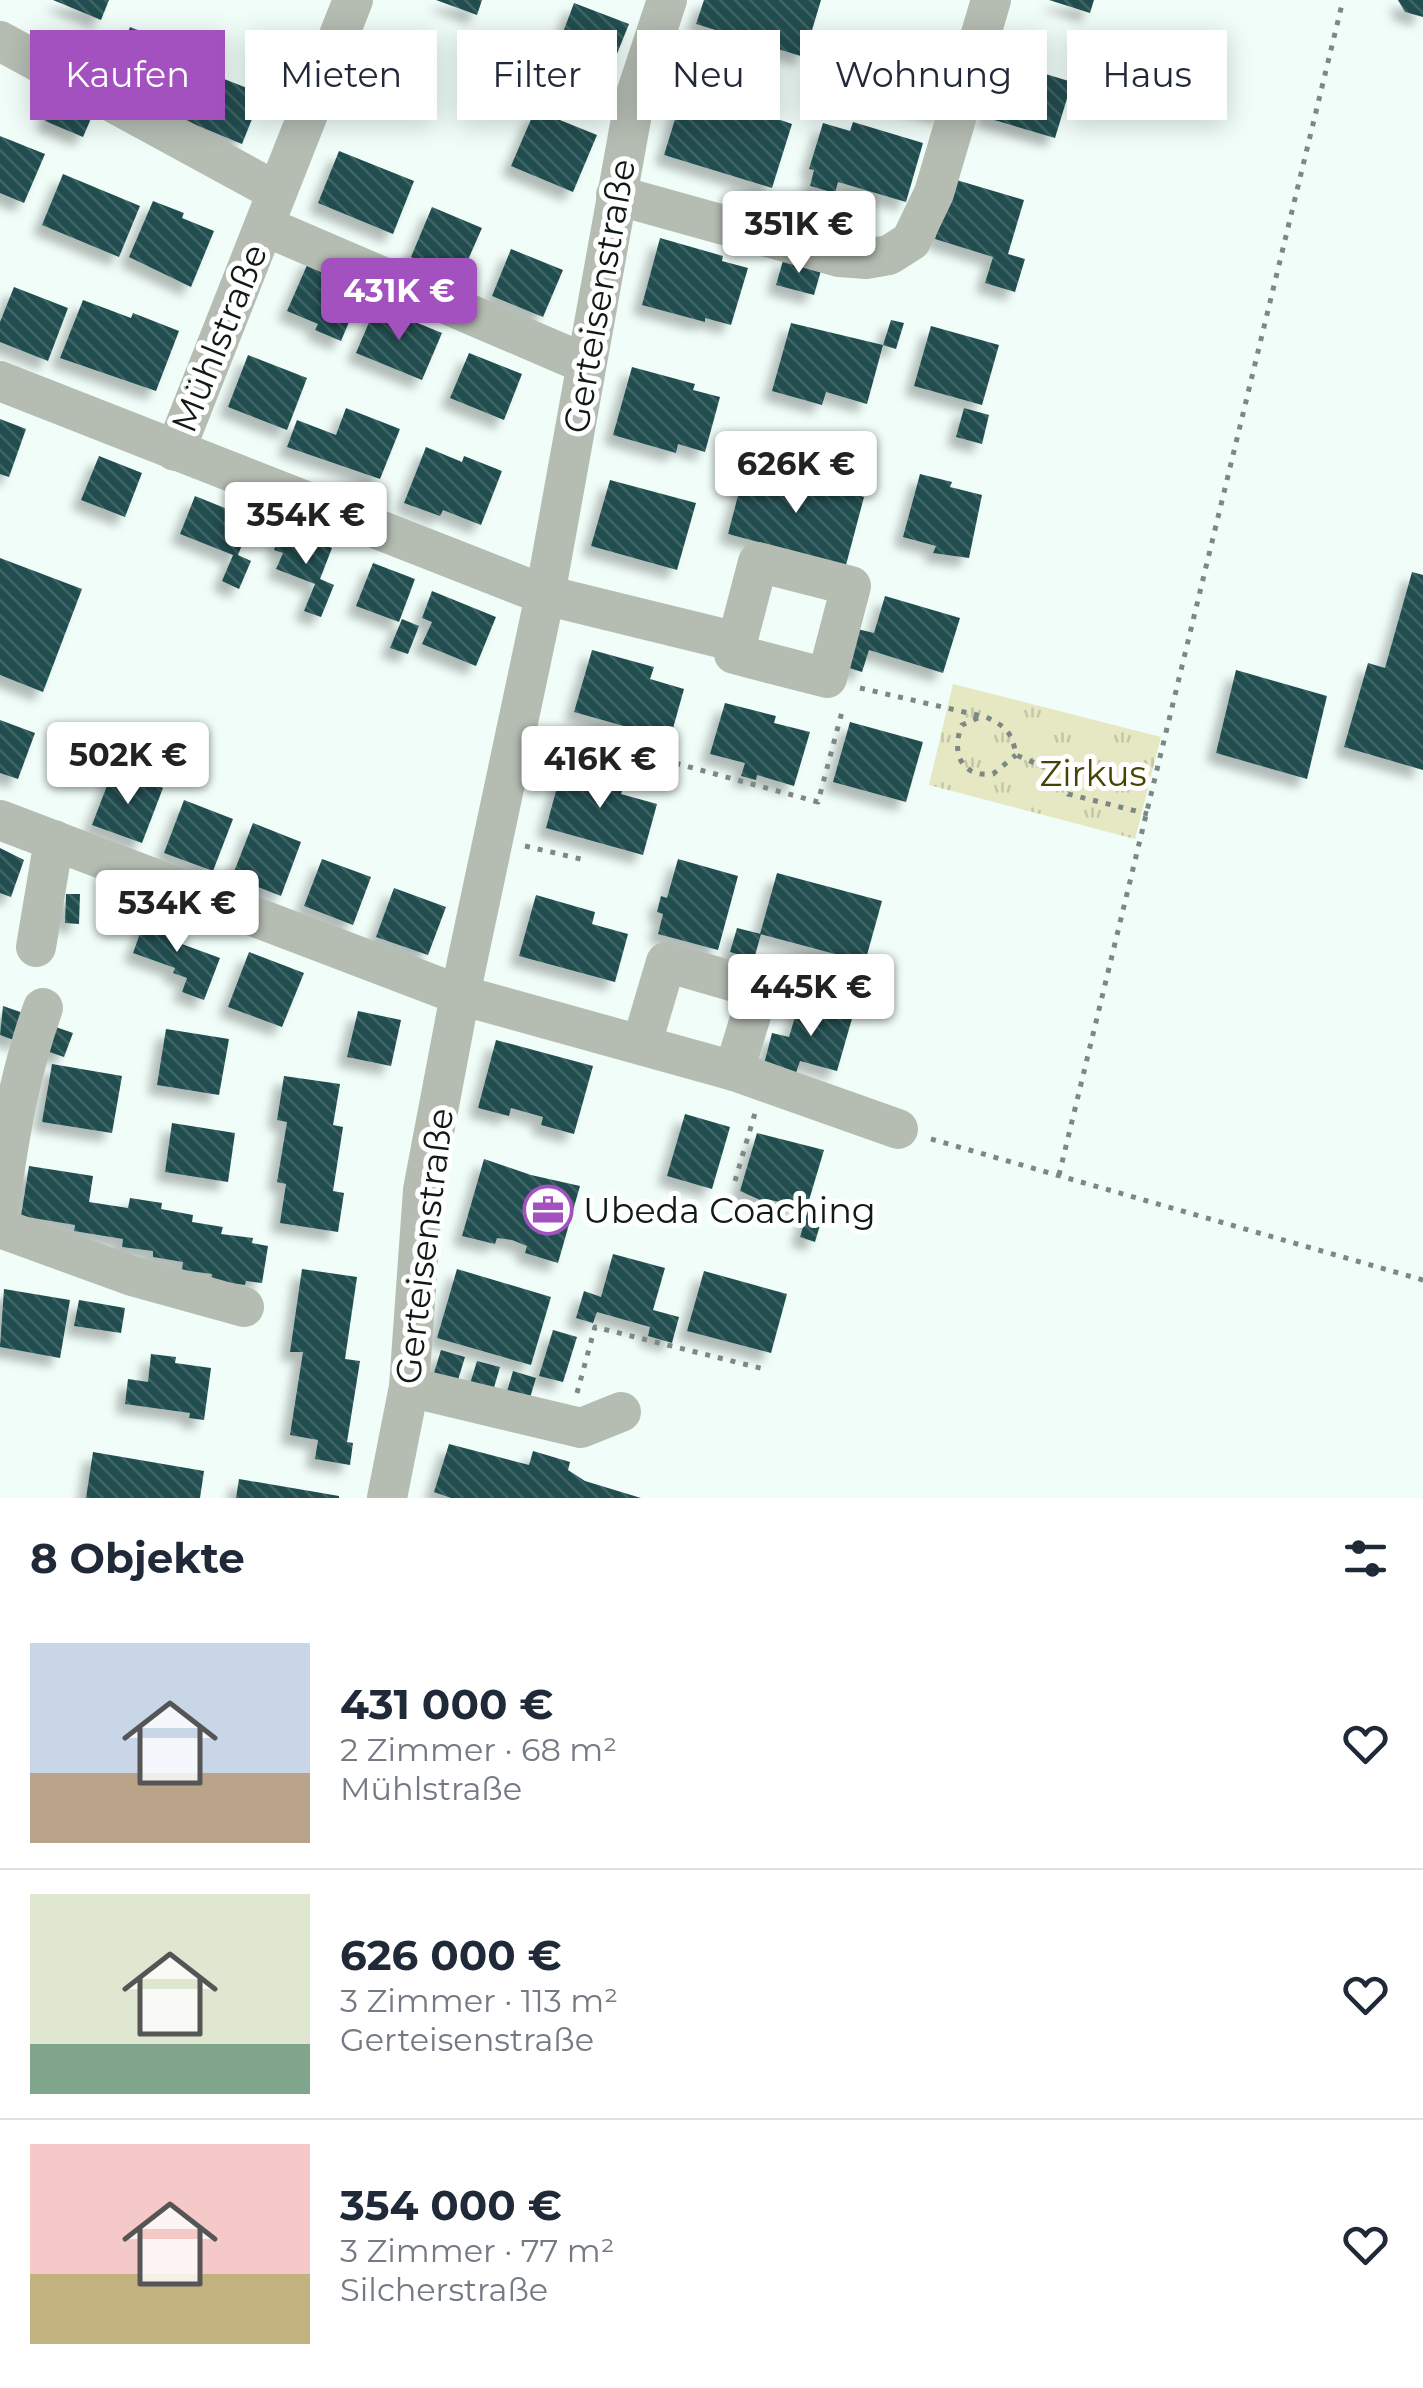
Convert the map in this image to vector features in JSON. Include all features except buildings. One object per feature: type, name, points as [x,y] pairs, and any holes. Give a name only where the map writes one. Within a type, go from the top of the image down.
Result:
[{"type":"street","name":"Mühlstraße","points":[[174,451],[353,0]]},
{"type":"street","name":"Gerteisenstraße","points":[[387,1498],[409,1387],[423,1190],[545,595],[635,98],[667,0]]},
{"type":"street","points":[[616,195],[839,257],[889,255],[911,241],[934,193],[991,0]]},
{"type":"street","name":"Mühlstraße","points":[[0,41],[270,209],[586,364]]},
{"type":"street","points":[[0,381],[545,595],[737,642]]},
{"type":"street","points":[[758,562],[851,586],[838,682],[734,654],[758,562]]},
{"type":"street","points":[[0,820],[460,995],[642,1043],[898,1129]]},
{"type":"street","points":[[36,947],[54,840]]},
{"type":"street","points":[[642,1043],[666,962],[758,988],[749,1076]]},
{"type":"street","points":[[0,1203],[10,1128],[42,1008]]},
{"type":"street","points":[[0,1228],[132,1276],[244,1307]]},
{"type":"street","points":[[409,1387],[581,1428],[621,1412]]},
{"type":"path","points":[[1059,1175],[1343,0]]},
{"type":"path","points":[[518,721],[818,802],[838,682],[986,717],[1012,734],[1016,755]]},
{"type":"path","points":[[986,717],[962,725],[956,750],[961,764],[974,772],[993,774],[1016,755]]},
{"type":"path","points":[[1016,755],[1044,766],[1068,794],[1148,814]]},
{"type":"path","points":[[493,839],[584,860]]},
{"type":"path","points":[[734,1180],[749,1076]]},
{"type":"path","points":[[898,1129],[1423,1280]]},
{"type":"path","points":[[568,1425],[595,1326],[764,1369]]},
{"type":"green space","name":"Zirkus","points":[[953,684],[1161,737],[1135,839],[929,785]]},
{"type":"place","name":"Ubeda Coaching","points":[[548,1210]]}]
